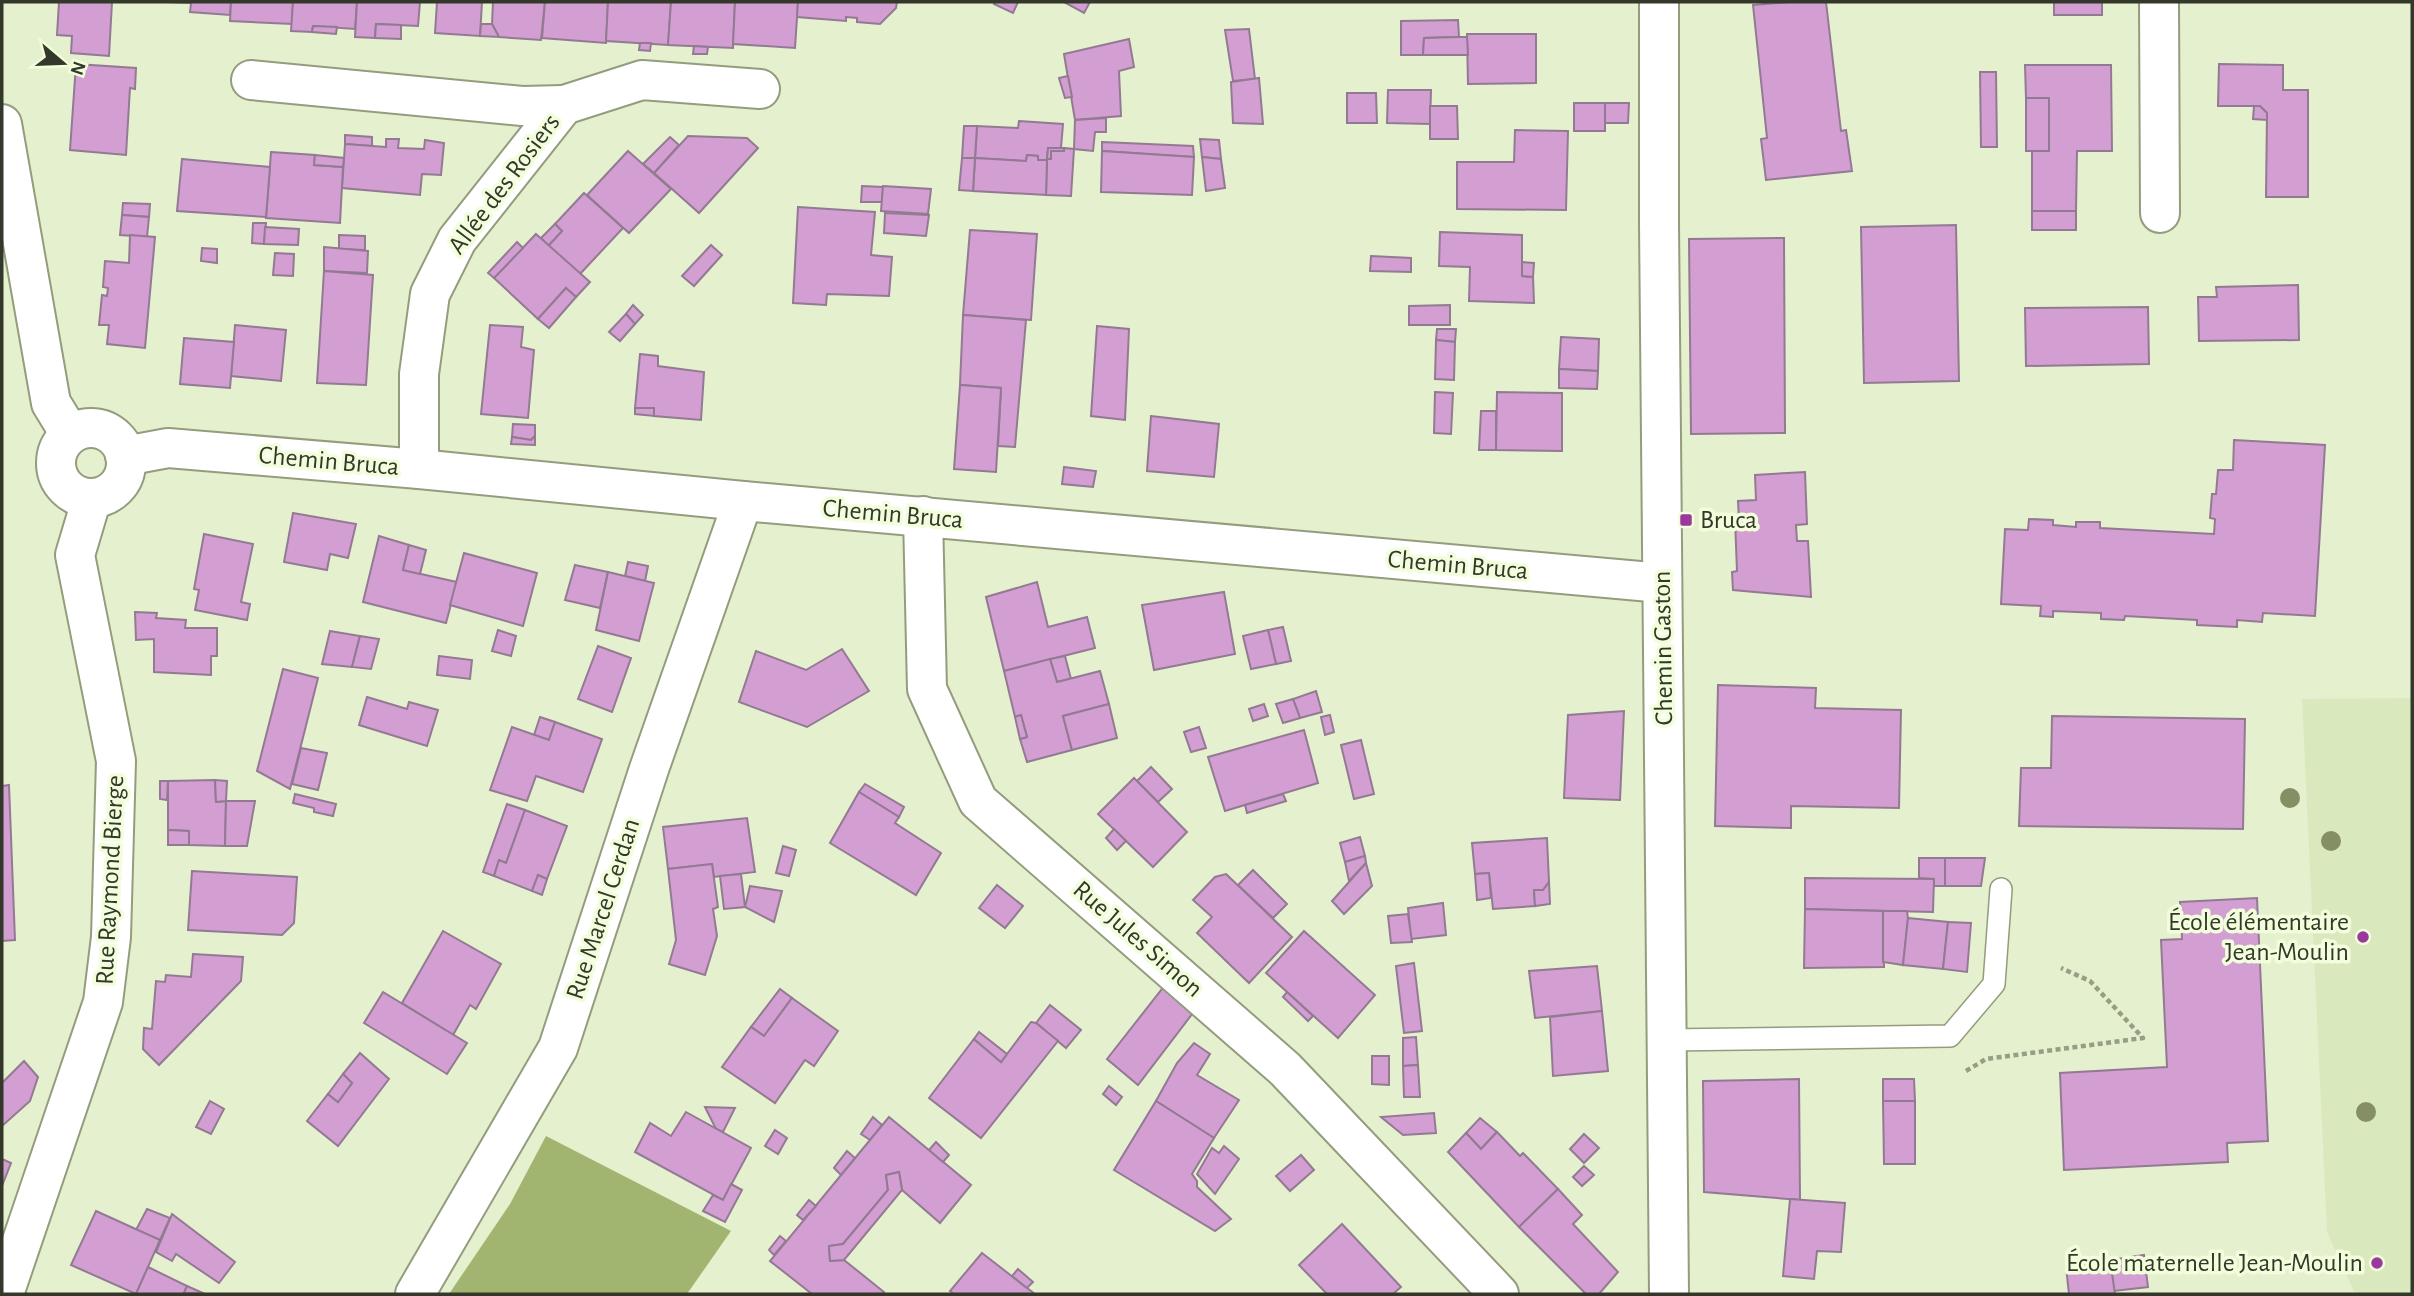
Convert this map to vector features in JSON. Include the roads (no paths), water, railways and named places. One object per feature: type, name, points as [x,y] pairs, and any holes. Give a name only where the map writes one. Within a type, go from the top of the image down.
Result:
[{"type":"street","name":"Chemin Gaston","points":[[1659,2],[1670,1294]]},
{"type":"street","points":[[2159,2],[2160,213]]},
{"type":"street","name":"Allée des Rosiers","points":[[251,80],[522,106],[564,105],[642,80],[760,89]]},
{"type":"street","name":"Allée des Rosiers","points":[[419,469],[419,374],[430,293],[457,240],[564,105]]},
{"type":"street","points":[[2,124],[51,403],[70,434]]},
{"type":"street","points":[[80,429],[104,430],[114,436],[125,456],[126,468],[122,480],[104,496],[92,498],[71,492],[62,485],[57,475],[55,464],[62,442],[80,429]]},
{"type":"street","name":"Chemin Bruca","points":[[125,456],[168,448],[1662,583]]},
{"type":"street","name":"Rue Raymond Bierge","points":[[4,1294],[103,1002],[111,937],[116,761],[75,555],[92,498]]},
{"type":"street","name":"Rue Marcel Cerdan","points":[[415,1294],[558,1048],[649,769],[743,501]]},
{"type":"street","name":"Rue Jules Simon","points":[[923,516],[927,689],[978,801],[1285,1069],[1499,1294]]},
{"type":"lane","points":[[1668,1040],[1950,1036],[1994,984],[2001,889]]},
{"type":"place","name":"Bruca","points":[[1686,520]]},
{"type":"place","name":"École élémentaire Jean-Moulin","points":[[2363,937]]},
{"type":"place","name":"École maternelle Jean-Moulin","points":[[2377,1263]]}]
